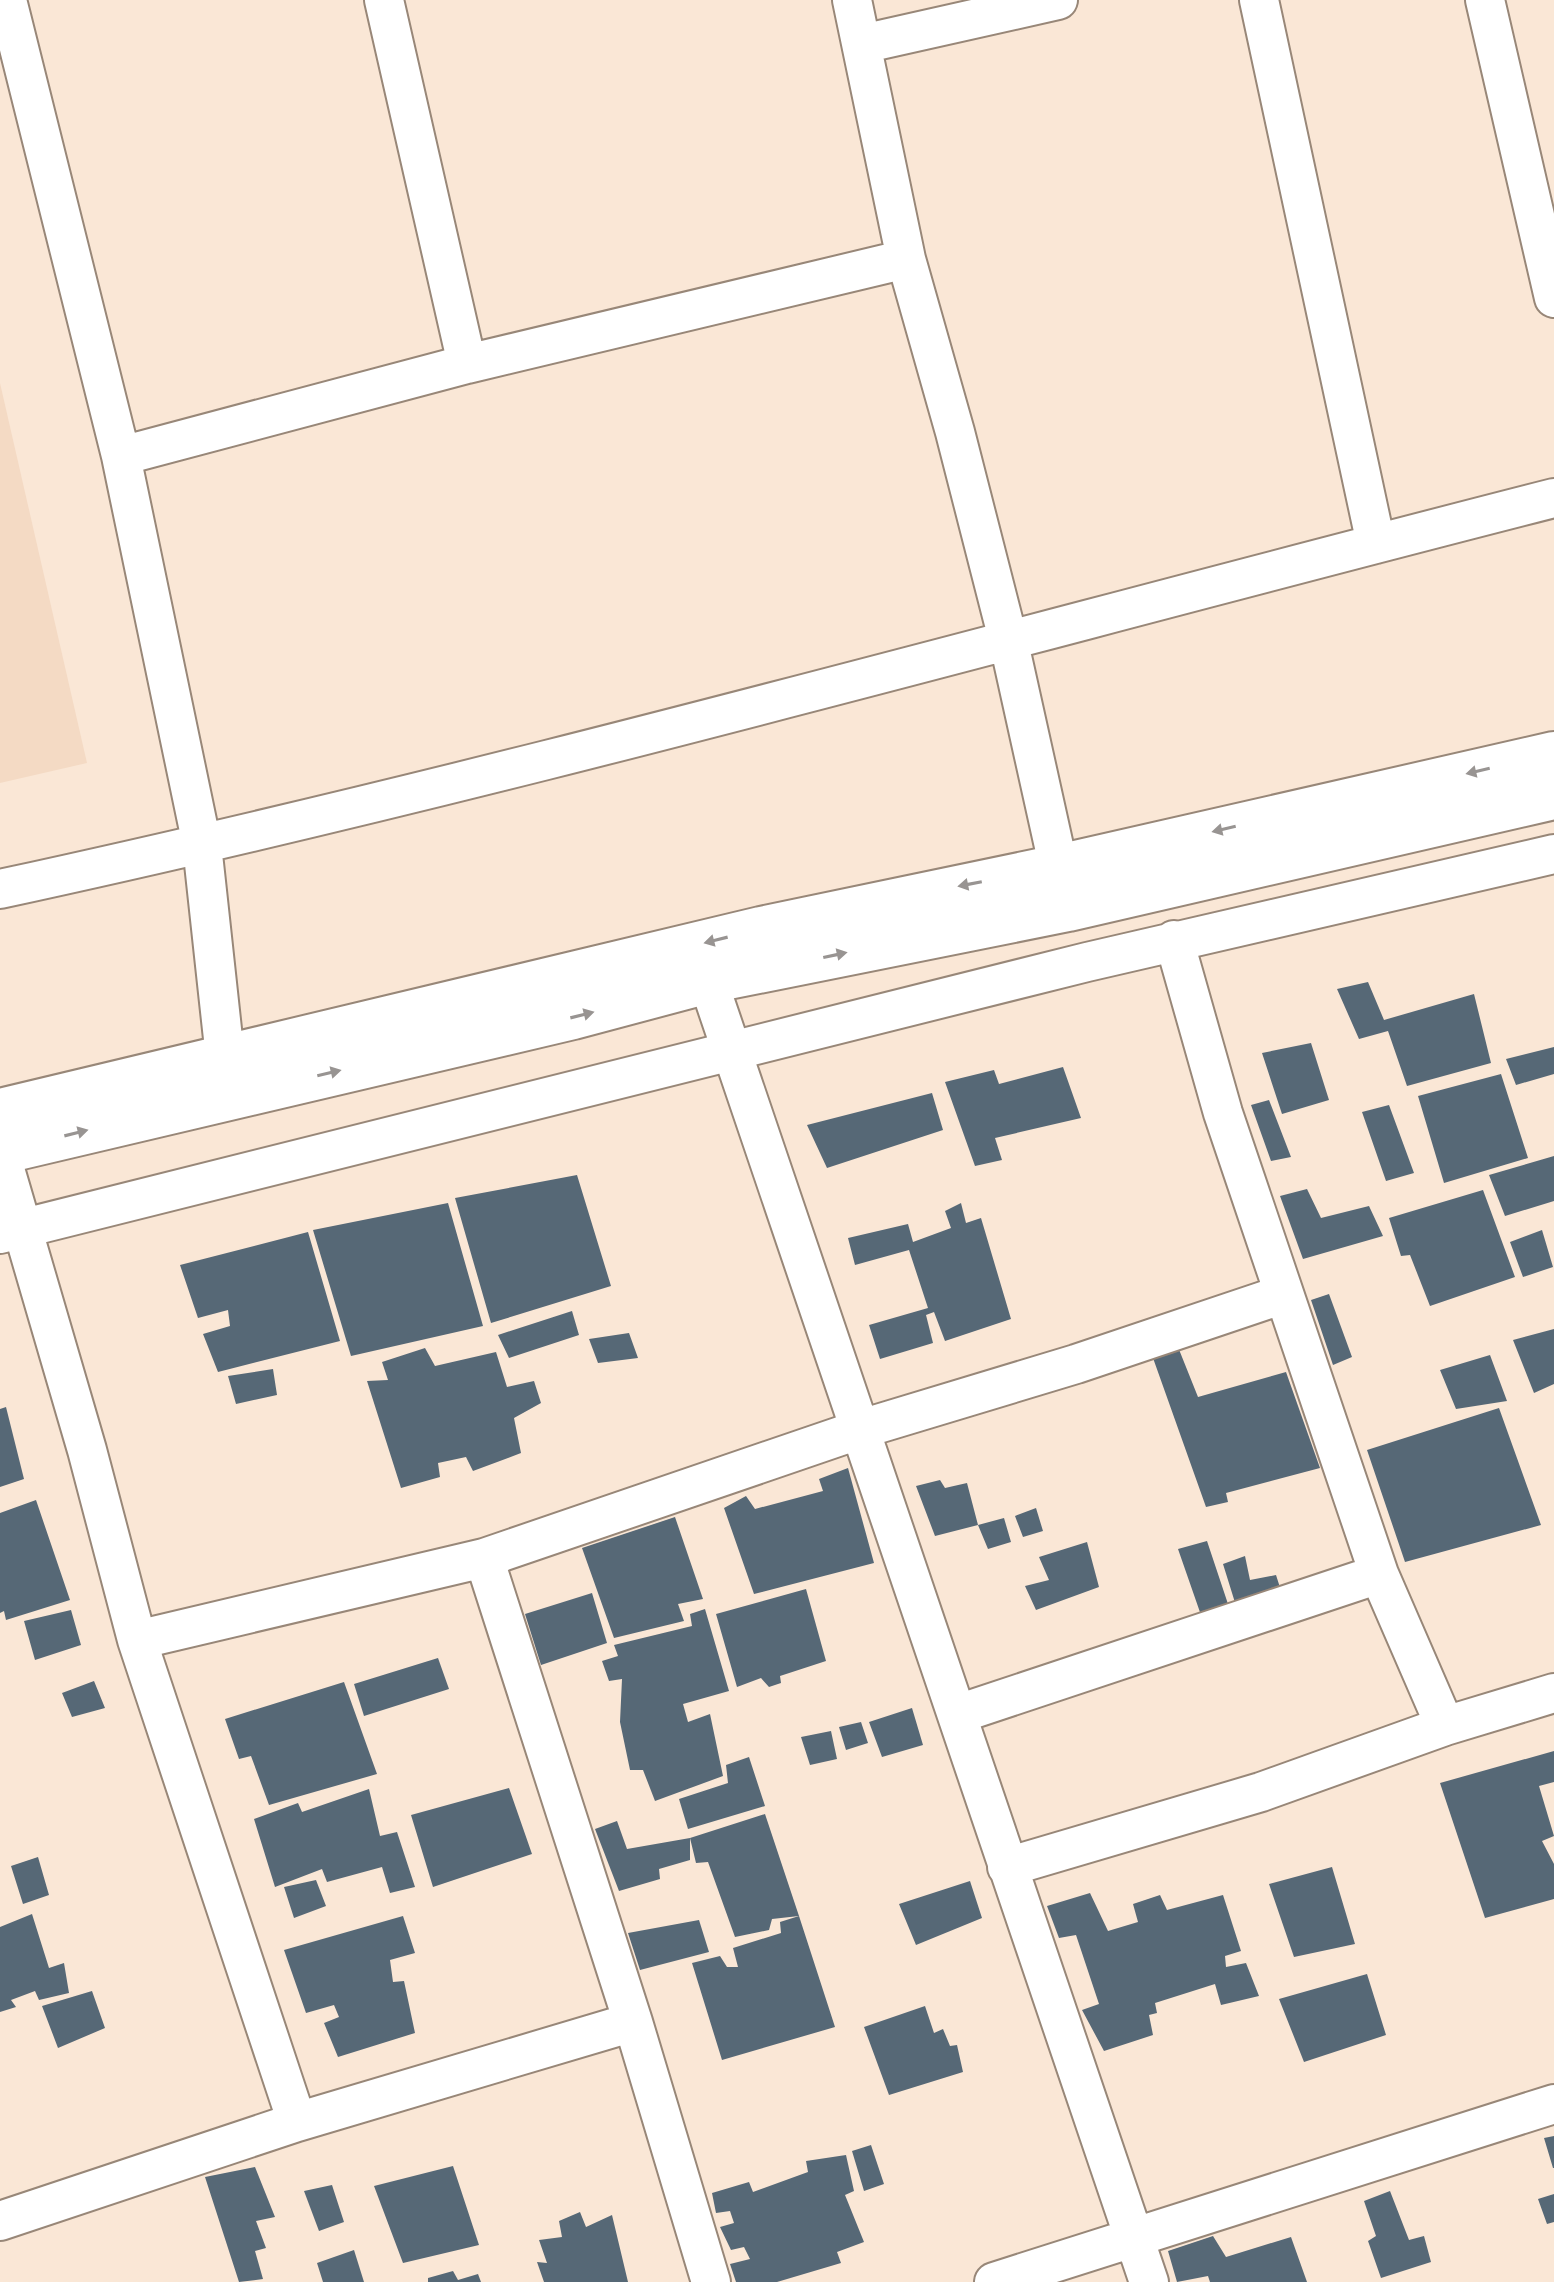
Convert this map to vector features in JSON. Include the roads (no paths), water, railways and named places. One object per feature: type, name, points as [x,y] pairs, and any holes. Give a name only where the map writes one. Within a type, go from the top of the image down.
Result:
[{"type":"main road","points":[[0,1111],[761,929],[1058,867],[1554,754]]},
{"type":"main road","points":[[0,1152],[573,1017],[708,981],[1068,909],[1554,797]]},
{"type":"street","points":[[7,0],[121,456],[202,845],[225,1057]]},
{"type":"street","points":[[384,0],[467,364]]},
{"type":"street","points":[[852,0],[906,259],[955,432],[1009,643],[1068,909]]},
{"type":"street","points":[[862,44],[1058,0]]},
{"type":"street","points":[[1259,0],[1376,544]]},
{"type":"street","points":[[1485,0],[1554,298]]},
{"type":"street","points":[[121,456],[467,364],[906,259]]},
{"type":"street","points":[[0,889],[202,845],[1009,643],[1554,498]]},
{"type":"street","points":[[11,1231],[1174,940],[1554,854]]},
{"type":"street","points":[[1174,940],[1223,1113],[1379,1574],[1445,1726]]},
{"type":"street","points":[[708,981],[1149,2282]]},
{"type":"street","points":[[0,1152],[11,1231],[87,1450],[137,1640],[297,2122]]},
{"type":"street","points":[[137,1640],[484,1558],[861,1429],[1076,1364],[1284,1294]]},
{"type":"street","points":[[484,1558],[633,2022],[711,2282]]},
{"type":"street","points":[[958,1714],[1379,1574]]},
{"type":"street","points":[[1007,1867],[1261,1792],[1445,1726],[1554,1693]]},
{"type":"street","points":[[0,2221],[297,2122],[633,2022]]},
{"type":"street","points":[[994,2282],[1554,2104]]}]
